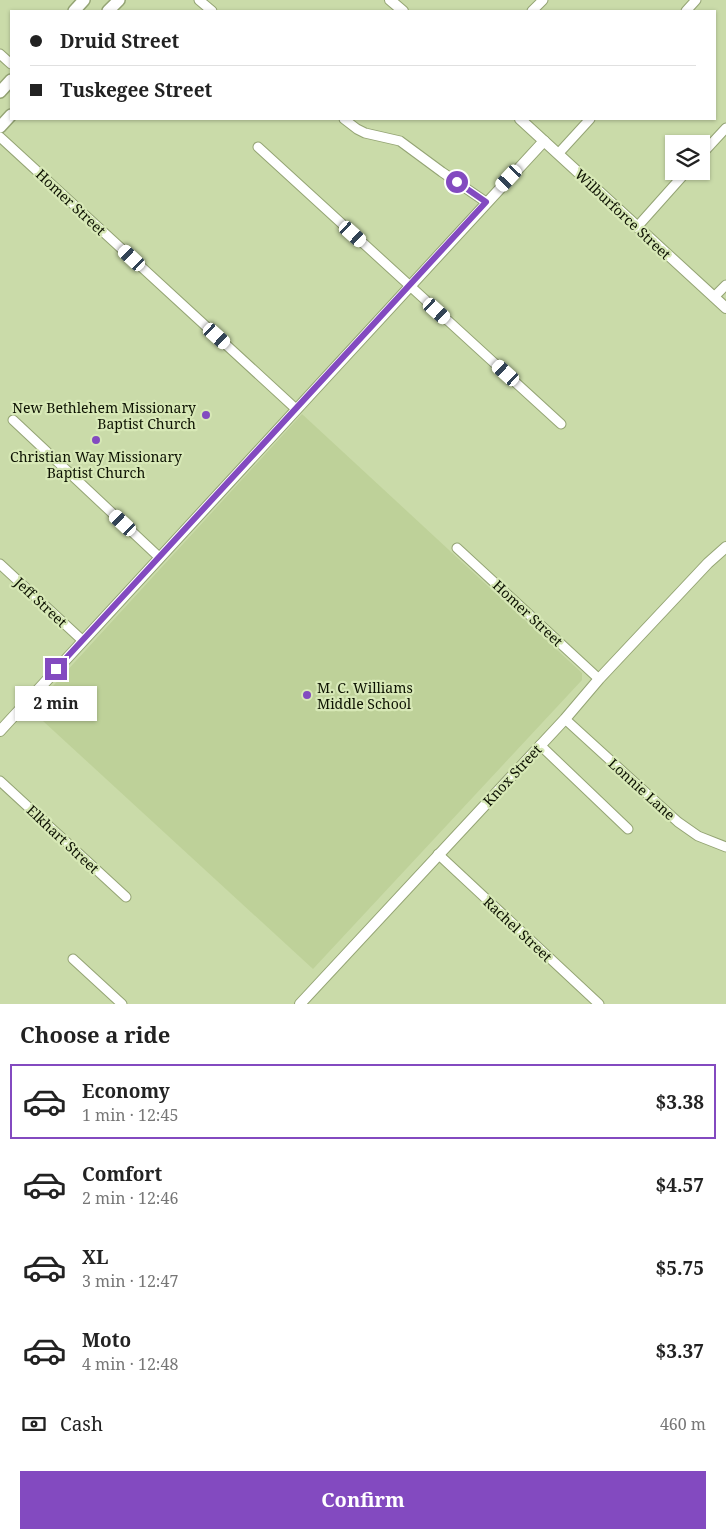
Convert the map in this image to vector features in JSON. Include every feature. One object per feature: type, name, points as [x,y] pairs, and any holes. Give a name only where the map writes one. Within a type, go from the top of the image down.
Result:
[{"type":"main road","points":[[75,10],[84,0]]},
{"type":"main road","points":[[109,10],[119,0]]},
{"type":"main road","points":[[0,92],[10,81]]},
{"type":"main road","points":[[0,127],[10,116]]},
{"type":"street","points":[[199,0],[211,10]]},
{"type":"street","points":[[392,0],[402,10]]},
{"type":"street","points":[[533,10],[543,0]]},
{"type":"street","points":[[687,10],[696,0]]},
{"type":"street","points":[[0,54],[10,63]]},
{"type":"street","points":[[345,120],[365,133],[400,142],[486,202]]},
{"type":"street","name":"Wilburforce Street","points":[[521,120],[726,308]]},
{"type":"street","points":[[558,154],[589,120]]},
{"type":"street","points":[[710,145],[726,128]]},
{"type":"street","name":"Homer Street","points":[[0,137],[296,409]]},
{"type":"street","points":[[0,731],[544,141]]},
{"type":"street","points":[[258,147],[561,424]]},
{"type":"street","points":[[637,227],[679,180]]},
{"type":"street","points":[[714,297],[726,285]]},
{"type":"street","points":[[12,420],[159,557]]},
{"type":"street","name":"Knox Street","points":[[300,1004],[565,719],[599,678],[726,546]]},
{"type":"street","name":"Homer Street","points":[[457,548],[599,678]]},
{"type":"street","name":"Jeff Street","points":[[0,564],[82,640]]},
{"type":"street","name":"Lonnie Lane","points":[[565,719],[678,822],[698,836],[726,847]]},
{"type":"street","points":[[540,745],[628,829]]},
{"type":"street","name":"Elkhart Street","points":[[0,781],[126,897]]},
{"type":"street","name":"Rachel Street","points":[[438,854],[599,1004]]},
{"type":"street","points":[[73,959],[122,1004]]},
{"type":"shaded area","name":"M. C. Williams Middle School","points":[[302,414],[582,673],[582,680],[313,969],[31,710]]},
{"type":"place","name":"New Bethlehem Missionary Baptist Church","points":[[206,415]]},
{"type":"place","name":"Christian Way Missionary Baptist Church","points":[[96,440]]},
{"type":"place","name":"M. C. Williams Middle School","points":[[307,695]]},
{"type":"route","points":[[56,669],[486,202],[457,182]]}]
